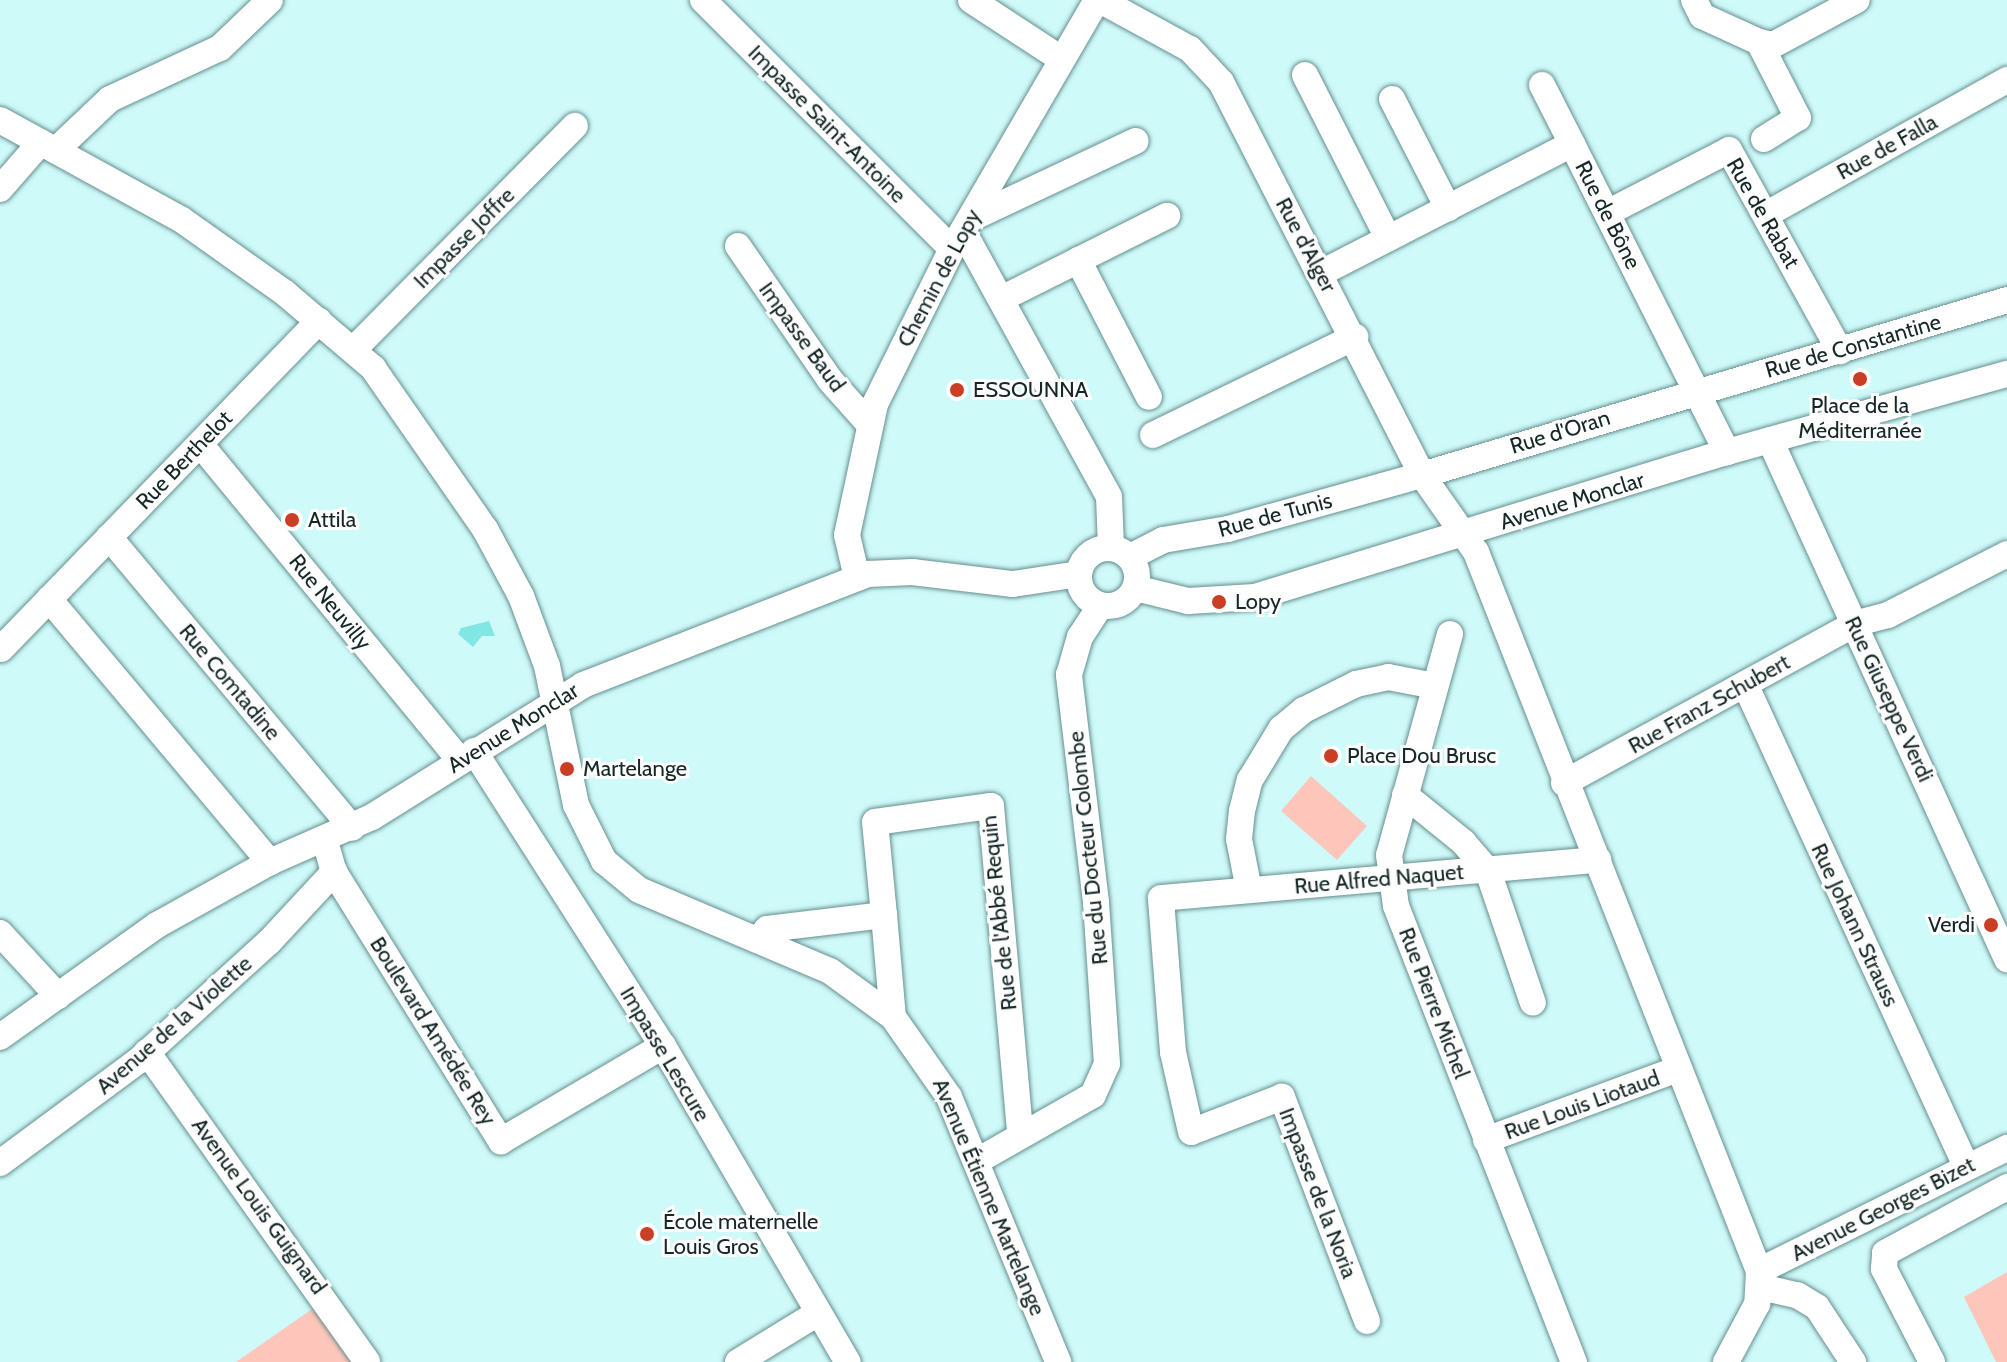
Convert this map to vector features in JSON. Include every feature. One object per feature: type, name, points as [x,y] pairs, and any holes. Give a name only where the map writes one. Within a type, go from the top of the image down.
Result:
[{"type":"street","points":[[0,189],[48,146],[110,99],[220,48],[270,0]]},
{"type":"street","name":"Impasse Saint-Antoine","points":[[703,0],[962,233]]},
{"type":"street","points":[[971,0],[1061,59]]},
{"type":"street","name":"Chemin de Lopy","points":[[857,578],[847,535],[875,404],[962,233],[1061,59],[1099,0]]},
{"type":"street","name":"Rue d'Alger","points":[[1099,0],[1190,49],[1221,82],[1355,337],[1422,475],[1466,534],[1564,783],[1598,860],[1760,1279]]},
{"type":"street","points":[[1694,0],[1702,16],[1759,42],[1773,45],[1857,0]]},
{"type":"street","points":[[1759,42],[1798,118],[1764,139]]},
{"type":"street","points":[[1305,75],[1388,238]]},
{"type":"street","name":"Rue de Falla","points":[[1767,214],[2007,80]]},
{"type":"street","points":[[1542,85],[1572,144]]},
{"type":"street","points":[[1392,99],[1448,208]]},
{"type":"street","name":"Avenue Étienne Martelange","points":[[0,120],[182,220],[354,349],[393,392],[485,529],[527,613],[553,701],[576,805],[604,861],[639,890],[830,971],[893,1017],[933,1068],[977,1161],[1058,1362]]},
{"type":"street","name":"Impasse Joffre","points":[[354,349],[575,126]]},
{"type":"street","points":[[1120,552],[1095,549],[1083,559],[1078,574],[1080,588],[1100,606],[1121,603],[1135,588],[1135,566],[1120,552],[1109,497],[962,233],[1136,141]]},
{"type":"street","name":"Rue de Bône","points":[[1321,273],[1572,144],[1699,391],[1727,452]]},
{"type":"street","name":"Rue de Rabat","points":[[1607,213],[1729,150],[1840,351]]},
{"type":"street","points":[[1001,299],[1167,216]]},
{"type":"street","name":"Impasse Baud","points":[[738,246],[830,380],[870,425]]},
{"type":"street","points":[[1078,260],[1149,397]]},
{"type":"street","name":"Rue de Constantine","points":[[1699,391],[2007,300]]},
{"type":"street","name":"Rue Berthelot","points":[[1,649],[319,321]]},
{"type":"street","points":[[1153,435],[1355,337]]},
{"type":"street","name":"Avenue Monclar","points":[[1135,588],[1188,601],[1255,597],[1727,452],[2007,374]]},
{"type":"street","name":"Rue d'Oran","points":[[1422,475],[1699,391]]},
{"type":"street","name":"Rue Giuseppe Verdi","points":[[1770,440],[2007,959]]},
{"type":"street","name":"Rue Neuvilly","points":[[200,444],[467,755]]},
{"type":"street","name":"Rue de Tunis","points":[[1120,552],[1163,540],[1228,529],[1422,475]]},
{"type":"street","name":"Rue Comtadine","points":[[109,537],[352,828]]},
{"type":"street","name":"Rue Franz Schubert","points":[[1564,783],[1854,624],[1888,615],[2007,554]]},
{"type":"street","name":"Avenue Monclar","points":[[0,1037],[157,925],[270,862],[352,828],[553,701],[626,666],[857,578],[887,571],[1013,584],[1078,574]]},
{"type":"street","points":[[49,599],[270,862]]},
{"type":"street","name":"Rue du Docteur Colombe","points":[[1020,1134],[1093,1095],[1107,1064],[1096,902],[1069,675],[1080,637],[1100,606]]},
{"type":"street","name":"Rue Pierre Michel","points":[[1450,634],[1389,855],[1396,906],[1574,1362]]},
{"type":"street","points":[[1249,890],[1239,839],[1242,811],[1250,780],[1281,729],[1304,710],[1356,684],[1388,677],[1435,686]]},
{"type":"street","name":"Rue Johann Strauss","points":[[1745,684],[1966,1166]]},
{"type":"street","name":"Impasse Lescure","points":[[467,755],[663,1046],[848,1362]]},
{"type":"street","points":[[1405,795],[1463,842],[1488,871],[1533,1003]]},
{"type":"street","name":"Rue de l'Abbé Requin","points":[[884,915],[875,822],[991,806],[1020,1134]]},
{"type":"street","name":"Boulevard Amédée Rey","points":[[325,841],[334,872],[501,1141],[663,1046]]},
{"type":"street","name":"Rue Alfred Naquet","points":[[1173,1052],[1161,898],[1598,860]]},
{"type":"street","name":"Avenue de la Violette","points":[[0,1163],[147,1052],[269,942],[334,872]]},
{"type":"street","points":[[758,940],[767,929],[884,915],[893,1017]]},
{"type":"street","points":[[0,933],[58,996]]},
{"type":"street","name":"Avenue Louis Guignard","points":[[147,1052],[367,1362]]},
{"type":"street","name":"Impasse de la Noria","points":[[1173,1052],[1191,1132],[1282,1097],[1367,1321]]},
{"type":"street","name":"Rue Louis Liotaud","points":[[1486,1140],[1678,1069]]},
{"type":"street","points":[[977,1161],[1020,1134]]},
{"type":"street","name":"Avenue Georges Bizet","points":[[1760,1279],[1966,1166],[2007,1148]]},
{"type":"street","points":[[1932,1362],[1884,1269],[1885,1253],[2007,1187]]},
{"type":"street","points":[[1726,1362],[1760,1279],[1817,1307],[1853,1362]]},
{"type":"street","points":[[738,1362],[818,1313]]},
{"type":"shaded area","points":[[1311,776],[1367,826],[1337,860],[1281,811]]},
{"type":"shaded area","points":[[2007,1272],[2007,1362],[1996,1362],[1964,1297]]},
{"type":"shaded area","points":[[315,1307],[352,1362],[236,1362]]},
{"type":"water","points":[[489,621],[495,636],[482,636],[473,647],[458,634],[461,628]]},
{"type":"place","name":"Place de la Méditerranée","points":[[1860,379]]},
{"type":"place","name":"ESSOUNNA","points":[[957,390]]},
{"type":"place","name":"Attila","points":[[292,520]]},
{"type":"place","name":"Lopy","points":[[1219,602]]},
{"type":"place","name":"Place Dou Brusc","points":[[1331,756]]},
{"type":"place","name":"Martelange","points":[[567,769]]},
{"type":"place","name":"Verdi","points":[[1991,925]]},
{"type":"place","name":"École maternelle Louis Gros","points":[[647,1234]]}]
